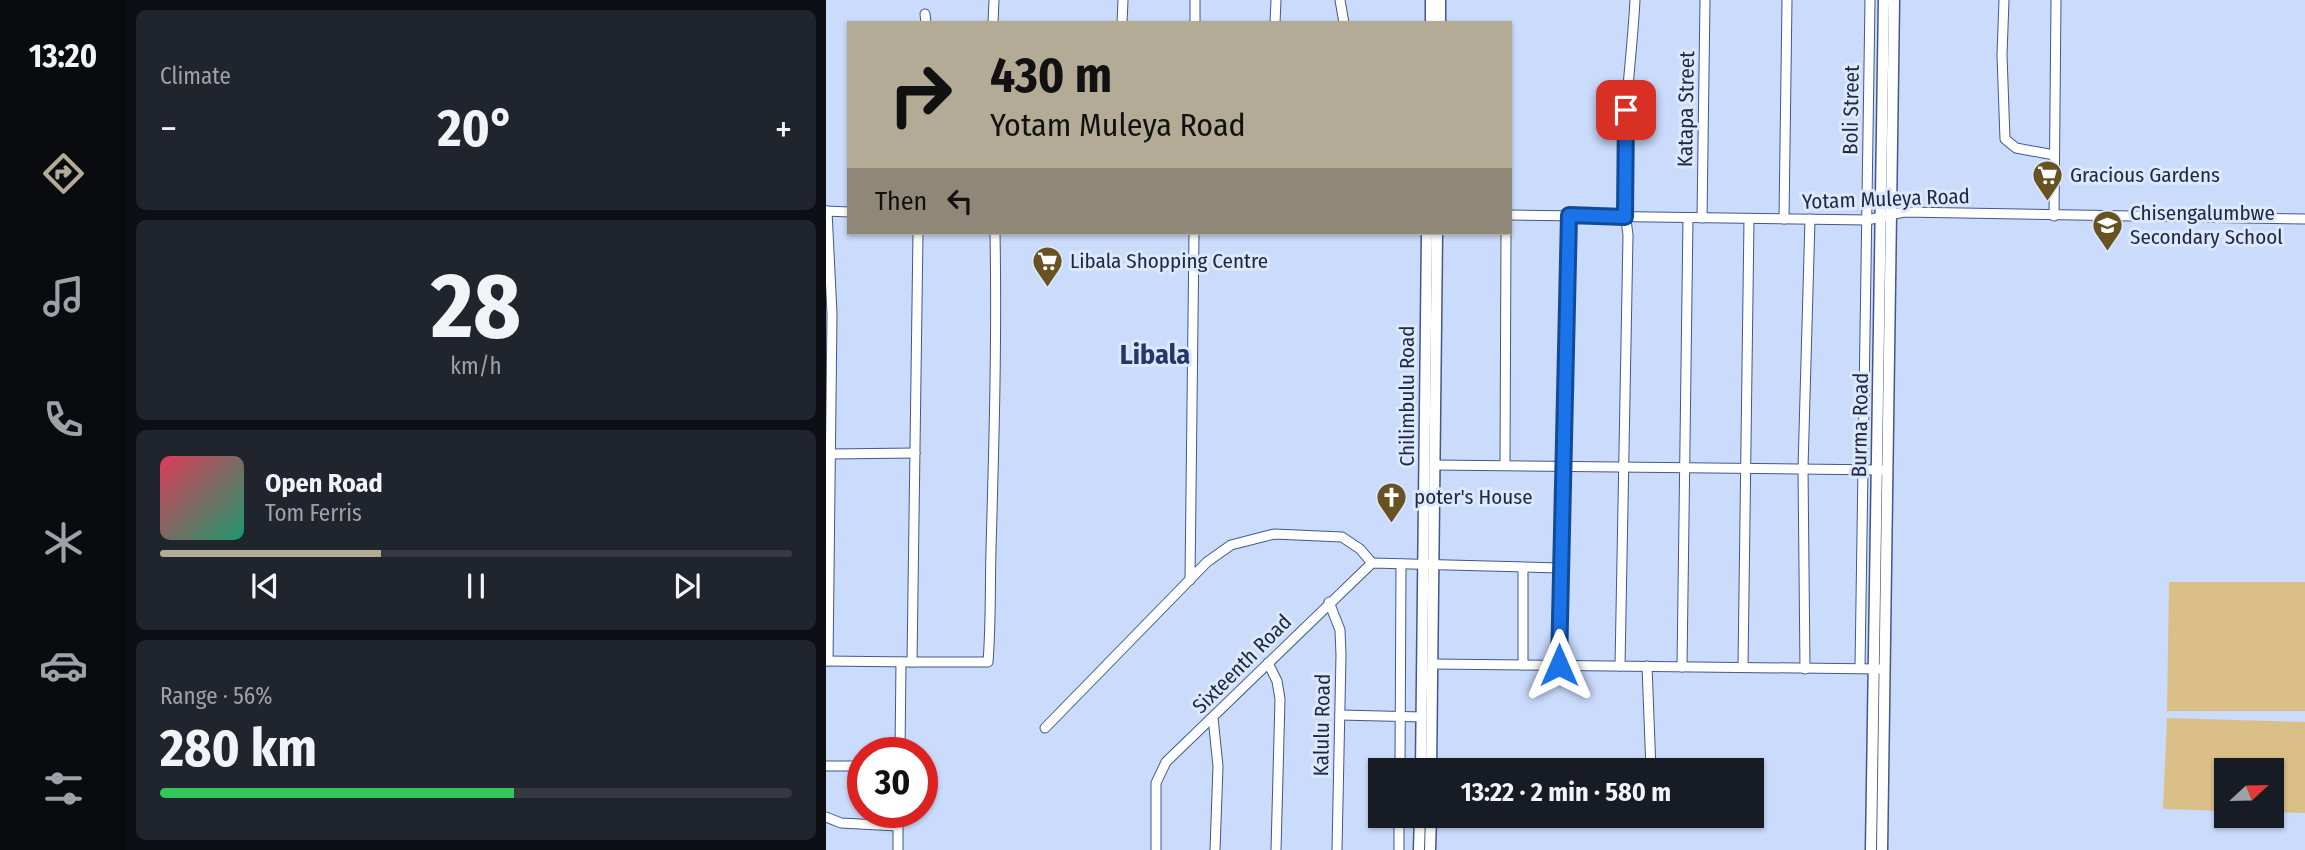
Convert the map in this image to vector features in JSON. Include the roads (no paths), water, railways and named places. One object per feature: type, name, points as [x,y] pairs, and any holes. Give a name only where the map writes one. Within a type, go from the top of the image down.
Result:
[{"type":"main road","points":[[1431,0],[1431,21]]},
{"type":"main road","points":[[1440,0],[1440,21]]},
{"type":"main road","name":"Burma Road","points":[[1884,0],[1887,215]]},
{"type":"main road","name":"Burma Road","points":[[1882,850],[1880,669],[1887,215],[1894,0]]},
{"type":"main road","name":"Chilimbulu Road","points":[[1427,235],[1431,758]]},
{"type":"main road","name":"Chilimbulu Road","points":[[1421,758],[1433,465],[1437,235]]},
{"type":"main road","name":"Burma Road","points":[[1871,850],[1880,669]]},
{"type":"main road","points":[[1419,850],[1420,828]]},
{"type":"main road","points":[[1430,828],[1430,850]]},
{"type":"street","points":[[993,21],[994,0]]},
{"type":"street","points":[[1122,0],[1122,21]]},
{"type":"street","points":[[1195,0],[1195,21]]},
{"type":"street","points":[[1275,21],[1276,0]]},
{"type":"street","points":[[1340,0],[1343,21]]},
{"type":"street","points":[[1620,666],[1628,235],[1625,217],[1626,110],[1635,0]]},
{"type":"street","name":"Katapa Street","points":[[1702,218],[1705,0]]},
{"type":"street","points":[[1784,219],[1787,0]]},
{"type":"street","name":"Boli Street","points":[[1860,668],[1870,0]]},
{"type":"street","points":[[2004,0],[2005,139],[2016,148],[2054,155]]},
{"type":"street","points":[[2054,216],[2056,0]]},
{"type":"street","points":[[847,212],[826,211],[828,413],[831,454],[827,491],[827,661],[988,662],[993,596],[991,553],[998,284],[995,235]]},
{"type":"street","name":"Yotam Muleya Road","points":[[1512,215],[1867,220],[1887,215],[2305,219]]},
{"type":"street","points":[[1559,665],[1559,568],[1564,466],[1569,215]]},
{"type":"street","points":[[1682,667],[1688,218]]},
{"type":"street","points":[[1743,667],[1743,468],[1749,219]]},
{"type":"street","points":[[1805,669],[1803,468],[1810,219]]},
{"type":"street","points":[[901,737],[915,453],[918,235]]},
{"type":"street","points":[[1190,580],[1194,235]]},
{"type":"street","points":[[1505,465],[1506,235]]},
{"type":"street","points":[[831,454],[915,453]]},
{"type":"street","points":[[1433,465],[1883,470]]},
{"type":"street","points":[[1045,728],[1190,580],[1231,545],[1274,534],[1342,537],[1360,549],[1372,563],[1559,568]]},
{"type":"street","name":"Sixteenth Road","points":[[1156,850],[1157,776],[1166,762],[1372,563]]},
{"type":"street","points":[[1400,758],[1401,564]]},
{"type":"street","points":[[1522,665],[1523,568]]},
{"type":"street","name":"Kalulu Road","points":[[1329,602],[1340,630],[1337,850]]},
{"type":"street","points":[[1268,663],[1277,681],[1280,699],[1276,850]]},
{"type":"street","points":[[1432,664],[1880,669]]},
{"type":"street","points":[[1647,666],[1651,758]]},
{"type":"street","points":[[1340,715],[1422,717]]},
{"type":"street","points":[[1213,718],[1218,766],[1215,850]]},
{"type":"street","points":[[826,766],[847,766]]},
{"type":"street","points":[[826,817],[847,823]]},
{"type":"street","points":[[898,828],[898,850]]},
{"type":"street","points":[[1399,828],[1399,850]]},
{"type":"place","name":"Gracious Gardens","points":[[2047,202]]},
{"type":"place","name":"Chisengalumbwe Secondary School","points":[[2107,252]]},
{"type":"place","name":"Libala Shopping Centre","points":[[1047,288]]},
{"type":"place","name":"poter's House","points":[[1391,524]]},
{"type":"district","name":"Libala","points":[[1155,354]]}]
